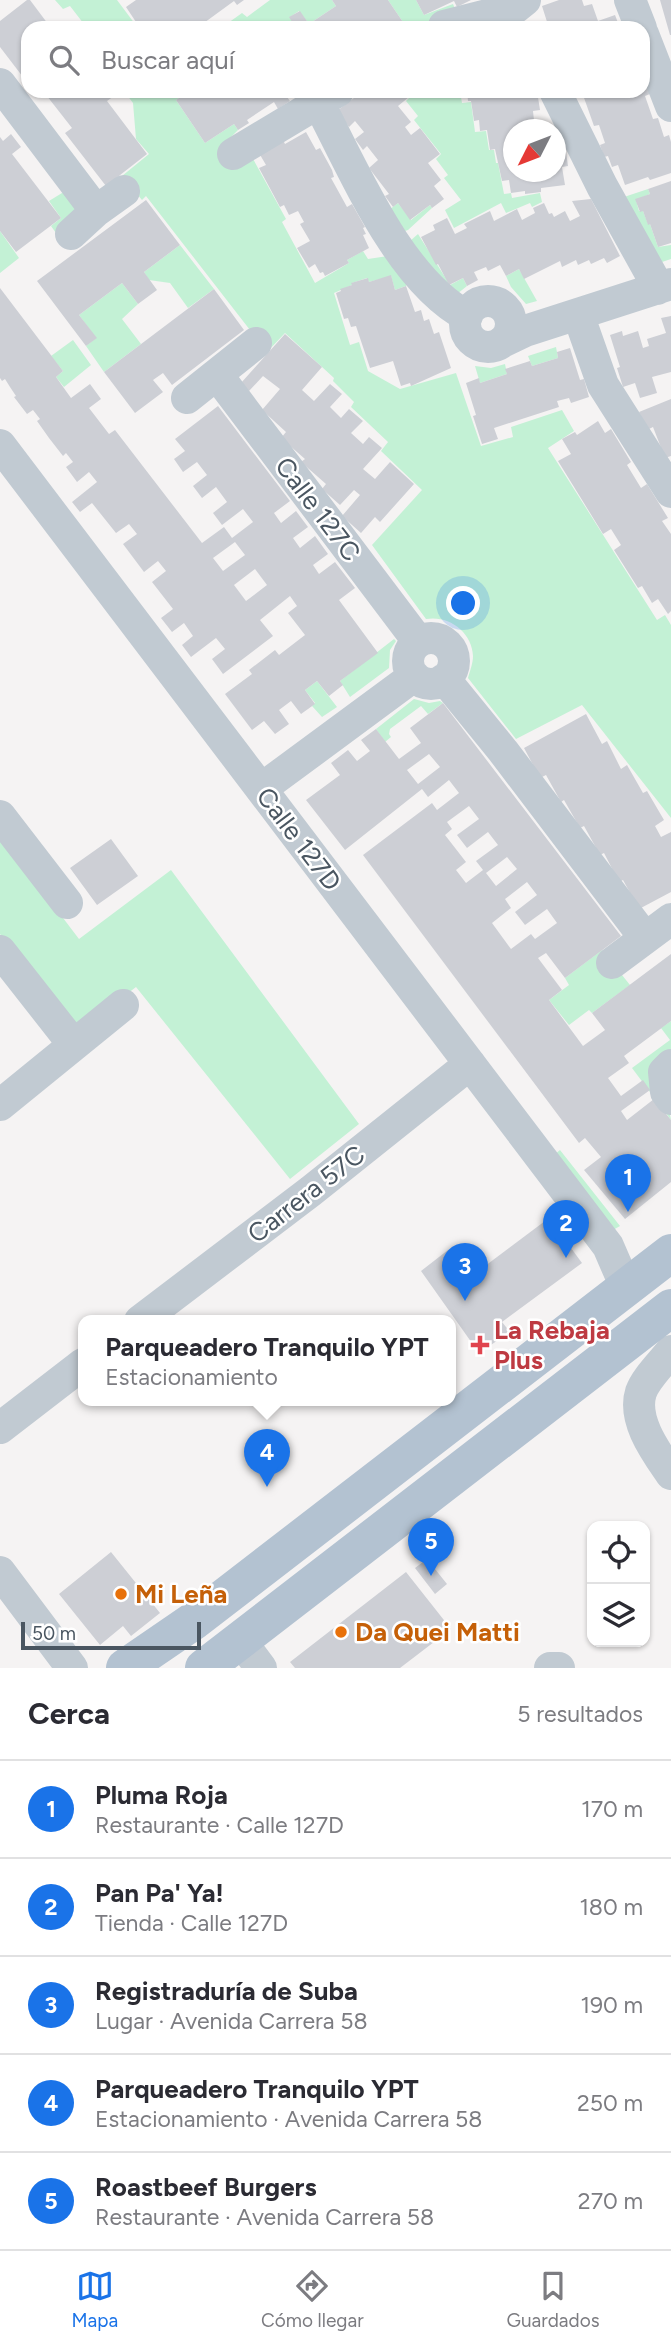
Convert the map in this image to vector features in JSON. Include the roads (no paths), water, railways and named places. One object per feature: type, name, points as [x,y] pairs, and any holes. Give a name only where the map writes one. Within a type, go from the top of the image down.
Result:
[{"type":"main road","points":[[125,1668],[217,1603],[668,1256]]},
{"type":"main road","points":[[204,1668],[251,1654],[667,1330]]},
{"type":"street","points":[[630,0],[638,21]]},
{"type":"street","points":[[472,21],[521,12]]},
{"type":"street","points":[[650,52],[671,106]]},
{"type":"street","points":[[0,84],[96,211]]},
{"type":"street","points":[[233,154],[326,98]]},
{"type":"street","points":[[328,98],[394,245],[448,305],[467,316],[467,330],[474,342],[488,347],[512,329],[578,314],[664,287]]},
{"type":"street","points":[[558,98],[602,186],[652,276],[664,287]]},
{"type":"street","points":[[71,234],[96,211],[124,191]]},
{"type":"street","points":[[578,314],[603,386],[671,492]]},
{"type":"street","points":[[187,398],[218,376],[256,343]]},
{"type":"street","name":"Calle 127C","points":[[218,376],[418,641],[412,647],[408,662],[428,678]]},
{"type":"street","name":"Calle 127D","points":[[0,445],[9,477],[261,789],[598,1233],[615,1260],[623,1290]]},
{"type":"street","points":[[261,789],[428,678],[451,687],[645,938]]},
{"type":"street","points":[[0,816],[67,903]]},
{"type":"street","points":[[612,962],[671,919]]},
{"type":"street","points":[[0,951],[74,1045]]},
{"type":"street","points":[[0,1105],[123,1005]]},
{"type":"street","name":"Carrera 57C","points":[[148,1315],[311,1191],[470,1064]]},
{"type":"street","points":[[671,1065],[664,1072],[666,1092],[671,1099]]},
{"type":"street","name":"Calle 127D","points":[[598,1233],[614,1242],[668,1256]]},
{"type":"street","points":[[667,1330],[642,1390],[640,1404],[648,1435],[671,1474]]},
{"type":"street","points":[[0,1427],[78,1368]]},
{"type":"street","points":[[0,1572],[72,1668]]},
{"type":"street","points":[[550,1668],[559,1668]]},
{"type":"place","name":"Pluma Roja","points":[[628,1212]]},
{"type":"place","name":"Pan Pa' Ya!","points":[[566,1258]]},
{"type":"place","name":"Registraduría de Suba","points":[[465,1301]]},
{"type":"place","name":"La Rebaja Plus","points":[[480,1345]]},
{"type":"place","name":"Parqueadero Tranquilo YPT","points":[[267,1487]]},
{"type":"place","name":"Roastbeef Burgers","points":[[431,1576]]},
{"type":"place","name":"Mi Leña","points":[[121,1594]]},
{"type":"place","name":"Da Quei Matti","points":[[341,1632]]}]
